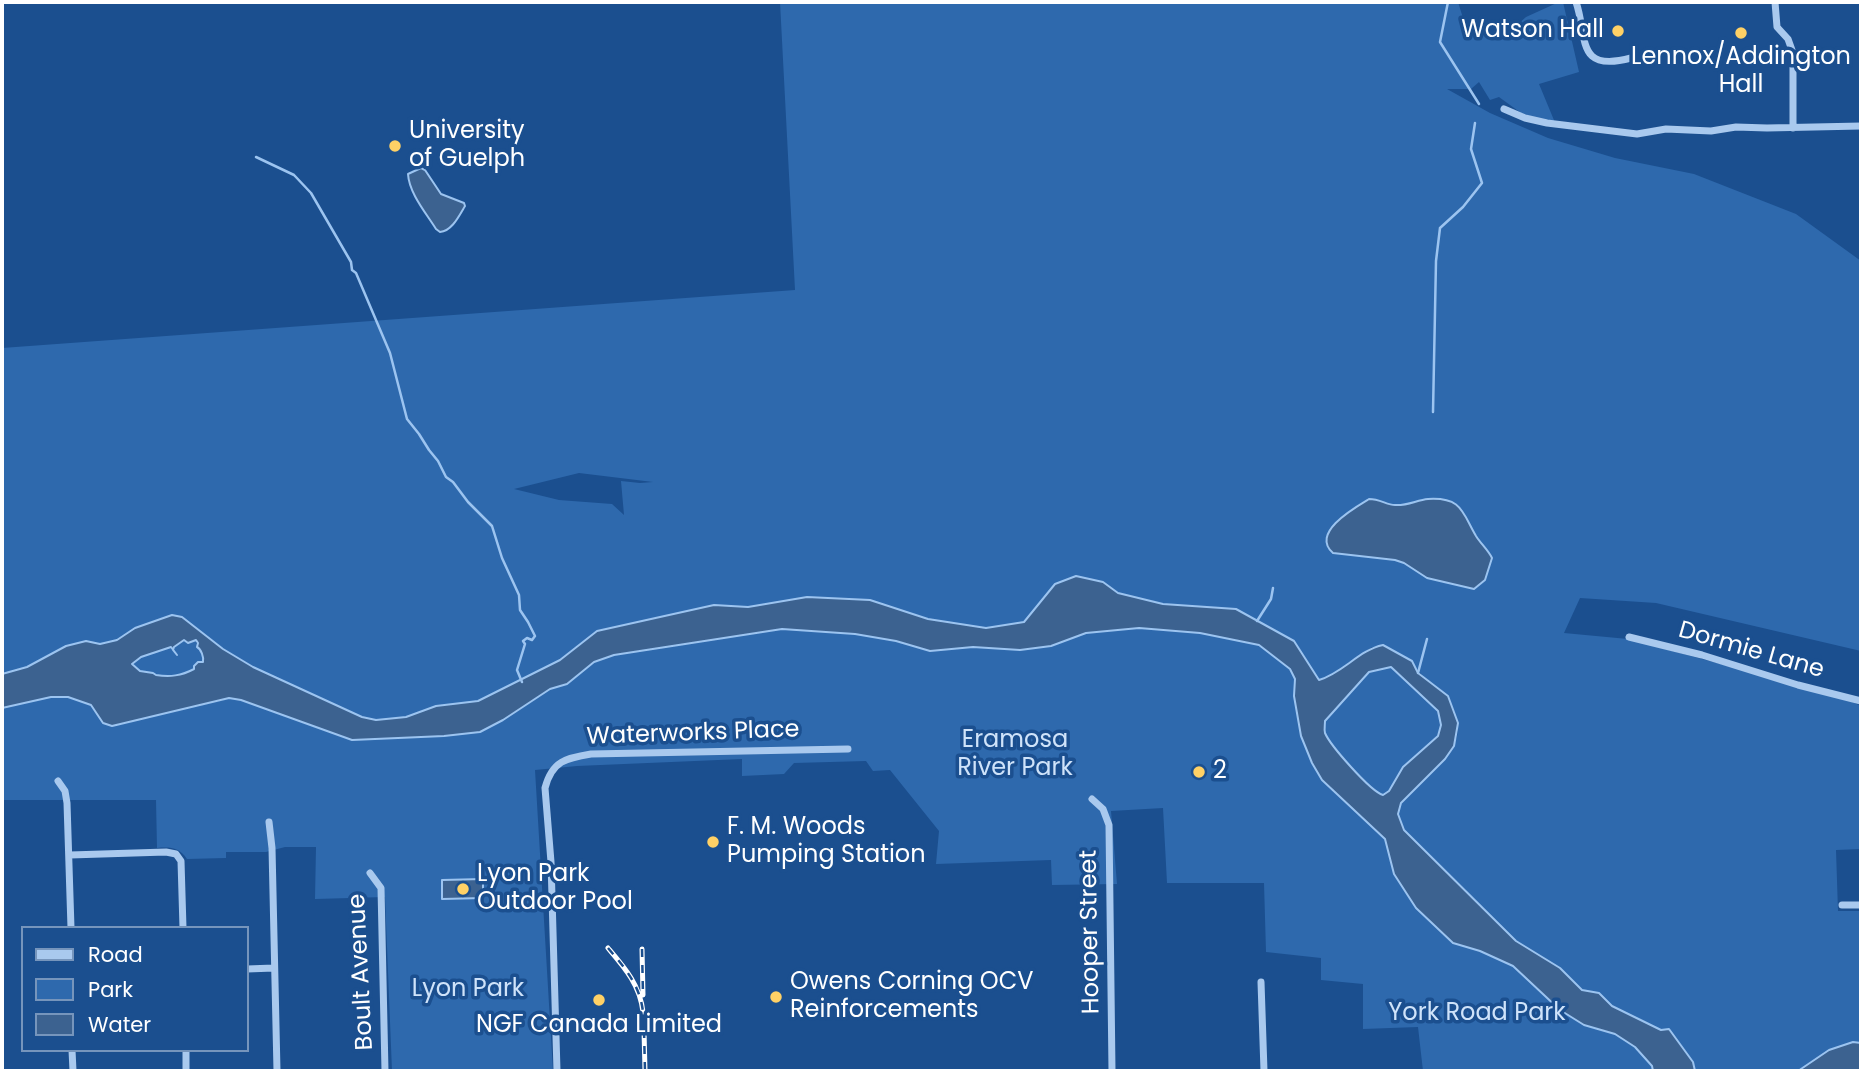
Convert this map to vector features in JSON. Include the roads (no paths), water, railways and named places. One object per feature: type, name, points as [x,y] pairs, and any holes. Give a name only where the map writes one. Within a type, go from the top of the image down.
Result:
[{"type":"street","points":[[1576,2],[1583,40],[1590,53],[1604,63],[1631,58]]},
{"type":"street","points":[[1775,2],[1777,27],[1788,39],[1793,53],[1793,128]]},
{"type":"street","points":[[1504,109],[1547,123],[1637,134],[1666,129],[1711,131],[1736,127],[1861,126]]},
{"type":"street","name":"Dormie Lane","points":[[1629,636],[1861,701]]},
{"type":"street","name":"Waterworks Place","points":[[557,1071],[551,862],[545,788],[554,766],[572,757],[591,754],[848,749]]},
{"type":"street","points":[[58,781],[65,791],[67,803],[71,926]]},
{"type":"street","name":"Hooper Street","points":[[1092,799],[1103,809],[1109,825],[1112,1071]]},
{"type":"street","points":[[269,822],[272,848],[277,1071]]},
{"type":"street","points":[[70,855],[176,854],[181,861],[183,926]]},
{"type":"street","name":"Boult Avenue","points":[[370,873],[381,888],[385,1071]]},
{"type":"street","points":[[1842,905],[1861,905]]},
{"type":"street","points":[[248,969],[274,968]]},
{"type":"street","points":[[1261,982],[1264,1071]]},
{"type":"street","points":[[72,1052],[73,1071]]},
{"type":"street","points":[[186,1052],[186,1071]]},
{"type":"water","points":[[421,168],[441,194],[464,203],[458,218],[444,231],[436,229],[411,188],[408,174]]},
{"type":"water","points":[[1369,499],[1404,505],[1439,499],[1460,508],[1492,558],[1485,580],[1474,589],[1427,578],[1395,560],[1333,553],[1327,545],[1330,529]]},
{"type":"water","points":[[1076,576],[1103,582],[1118,593],[1163,604],[1236,609],[1294,641],[1319,680],[1383,645],[1412,661],[1418,673],[1448,696],[1458,723],[1454,746],[1445,759],[1401,803],[1398,814],[1404,830],[1516,941],[1560,968],[1582,990],[1599,993],[1612,1006],[1661,1030],[1669,1029],[1693,1062],[1695,1071],[1653,1071],[1652,1066],[1635,1047],[1615,1034],[1584,1025],[1560,1010],[1513,966],[1480,951],[1453,943],[1416,908],[1394,874],[1385,839],[1322,780],[1301,736],[1294,696],[1295,679],[1290,669],[1259,645],[1200,633],[1139,628],[1086,633],[1051,646],[1020,650],[973,647],[930,651],[896,641],[855,634],[782,629],[614,655],[594,662],[567,684],[550,689],[480,732],[444,736],[352,740],[229,698],[112,726],[103,723],[91,705],[68,697],[51,697],[2,708],[2,674],[27,667],[66,646],[86,641],[100,644],[117,640],[135,628],[172,615],[182,617],[223,649],[253,667],[362,717],[376,720],[406,717],[436,706],[478,701],[560,660],[597,631],[714,605],[748,607],[807,597],[870,600],[928,619],[986,628],[1024,622],[1055,584]],"holes":[[[184,640],[188,643],[196,640],[203,662],[198,662],[194,669],[171,676],[140,671],[132,664],[141,657],[171,647],[173,650]],[[1391,667],[1438,711],[1441,725],[1438,736],[1403,767],[1389,791],[1383,795],[1360,777],[1334,747],[1325,733],[1325,721],[1369,672]]]},
{"type":"water","name":"Lyon Park Outdoor Pool","points":[[483,879],[483,898],[442,899],[442,880]]},
{"type":"water","points":[[1853,1042],[1861,1043],[1861,1071],[1798,1071],[1829,1050]]},
{"type":"waterway","points":[[1448,2],[1440,42],[1479,104]]},
{"type":"waterway","points":[[1433,412],[1436,261],[1440,228],[1463,207],[1482,183],[1471,149],[1475,123]]},
{"type":"waterway","points":[[256,157],[294,175],[311,193],[351,262],[352,270],[356,273],[390,353],[407,419],[438,461],[446,477],[492,526],[502,558],[519,595],[520,610],[535,636],[532,640],[527,638],[523,641],[525,644],[517,670],[522,682]]},
{"type":"waterway","points":[[1257,621],[1271,599],[1273,588]]},
{"type":"waterway","points":[[1418,673],[1427,639]]},
{"type":"railway","points":[[608,948],[635,985],[643,1012]]},
{"type":"railway","points":[[642,949],[643,995]]},
{"type":"railway","points":[[644,1030],[645,1071]]},
{"type":"place","name":"Watson Hall","points":[[1618,31]]},
{"type":"place","name":"Lennox/Addington Hall","points":[[1741,33]]},
{"type":"place","name":"University of Guelph","points":[[395,146]]},
{"type":"place","name":"2","points":[[1199,772]]},
{"type":"place","name":"F. M. Woods Pumping Station","points":[[713,842]]},
{"type":"place","name":"Lyon Park Outdoor Pool","points":[[463,889]]},
{"type":"place","name":"Owens Corning OCV Reinforcements","points":[[776,997]]},
{"type":"place","name":"NGF Canada Limited","points":[[599,1000]]},
{"type":"park label","name":"Eramosa River Park","points":[[1015,755]]},
{"type":"park label","name":"Lyon Park","points":[[468,990]]},
{"type":"park label","name":"York Road Park","points":[[1477,1014]]}]
